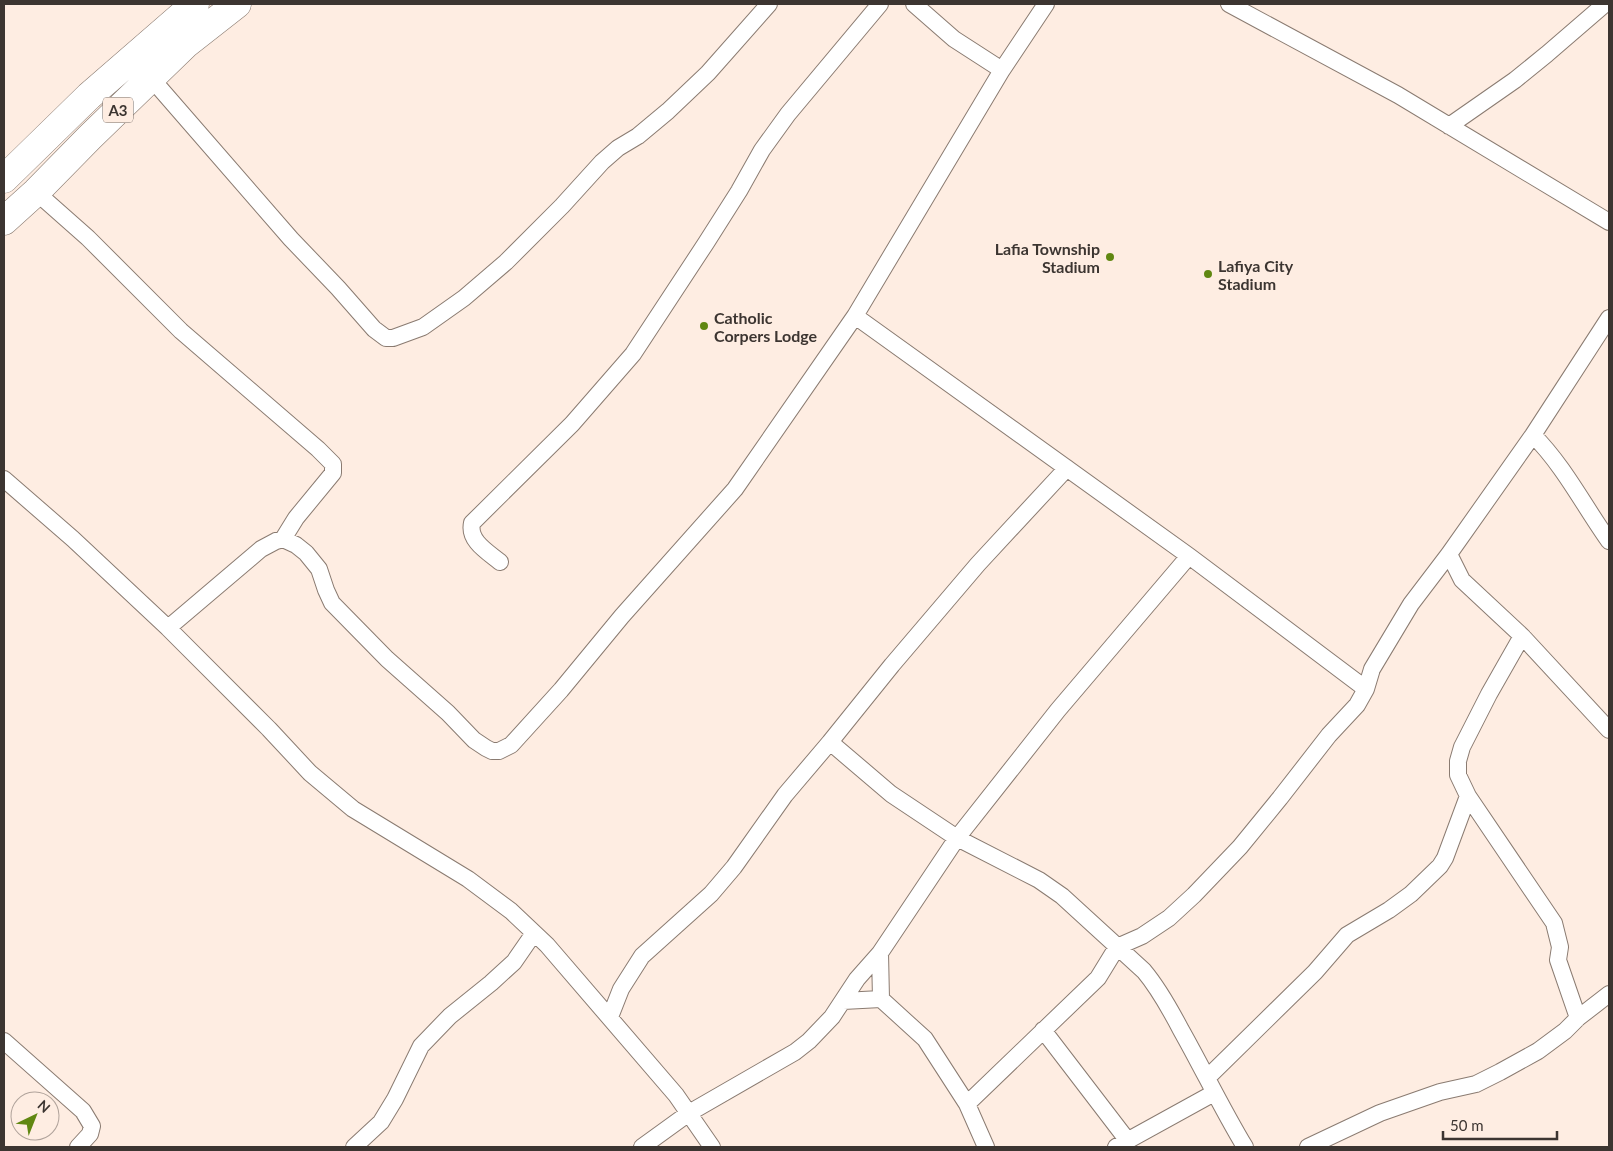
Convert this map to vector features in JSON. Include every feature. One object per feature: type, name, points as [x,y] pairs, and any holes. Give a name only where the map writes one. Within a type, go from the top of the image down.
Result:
[{"type":"highway","name":"A3","points":[[4,179],[89,96],[195,4]]},
{"type":"highway","name":"A3","points":[[4,221],[36,192],[186,44],[237,4]]},
{"type":"street","points":[[151,78],[291,239],[374,329],[386,338],[393,338],[423,327],[464,298],[506,262],[562,206],[602,162],[668,111],[708,73],[769,4]]},
{"type":"street","points":[[500,562],[476,542],[472,534],[472,523],[572,424],[633,354],[739,191],[762,150],[788,114],[880,4]]},
{"type":"street","points":[[914,4],[954,39],[1002,70]]},
{"type":"street","points":[[168,628],[261,549],[276,540],[283,539],[296,545],[306,553],[319,569],[332,603],[387,659],[448,713],[474,740],[492,751],[499,751],[510,745],[534,720],[622,616],[735,489],[856,316],[1002,70],[1046,4]]},
{"type":"street","points":[[1229,4],[1398,95],[1609,222]]},
{"type":"street","points":[[1448,126],[1516,80],[1605,4]]},
{"type":"street","points":[[36,192],[88,238],[181,331],[333,464],[333,473],[296,518],[283,539]]},
{"type":"street","points":[[856,316],[1189,556],[1366,688]]},
{"type":"street","points":[[967,1104],[1098,978],[1117,948],[1142,936],[1169,918],[1194,896],[1246,840],[1328,735],[1357,705],[1366,688],[1372,669],[1411,604],[1449,554],[1533,435],[1609,318]]},
{"type":"street","points":[[1533,435],[1569,481],[1609,541]]},
{"type":"street","points":[[610,1017],[621,989],[642,956],[711,894],[734,867],[785,795],[892,665],[978,564],[1067,468]]},
{"type":"street","points":[[4,479],[73,539],[168,628],[310,773],[353,810],[468,879],[511,912],[547,945],[676,1095],[712,1147]]},
{"type":"street","points":[[1449,554],[1462,580],[1522,636],[1609,730]]},
{"type":"street","points":[[642,1147],[689,1113],[796,1052],[832,1017],[858,979],[880,953],[957,838],[1058,710],[1189,556]]},
{"type":"street","points":[[1431,578],[1462,580]]},
{"type":"street","points":[[1522,636],[1462,747],[1458,761],[1458,775],[1468,796],[1554,923],[1560,948],[1558,960],[1578,1018]]},
{"type":"street","points":[[830,742],[891,794],[957,838],[999,858],[1046,886],[1079,910],[1117,948],[1136,962],[1155,984],[1245,1147]]},
{"type":"street","points":[[1043,1030],[1122,1144],[1211,1085],[1347,935],[1389,910],[1411,894],[1440,866],[1445,858],[1468,796]]},
{"type":"street","points":[[354,1147],[381,1122],[396,1099],[421,1046],[450,1016],[514,962],[534,933]]},
{"type":"street","points":[[880,953],[881,999]]},
{"type":"street","points":[[1308,1147],[1380,1114],[1440,1092],[1476,1084],[1538,1050],[1609,994]]},
{"type":"street","points":[[843,1001],[881,999],[925,1039],[967,1104],[986,1147]]},
{"type":"street","points":[[4,1041],[83,1111],[92,1126],[90,1134],[78,1147]]},
{"type":"place","name":"Lafia Township Stadium","points":[[1110,257]]},
{"type":"place","name":"Lafiya City Stadium","points":[[1208,274]]},
{"type":"place","name":"Catholic Corpers Lodge","points":[[704,326]]}]
